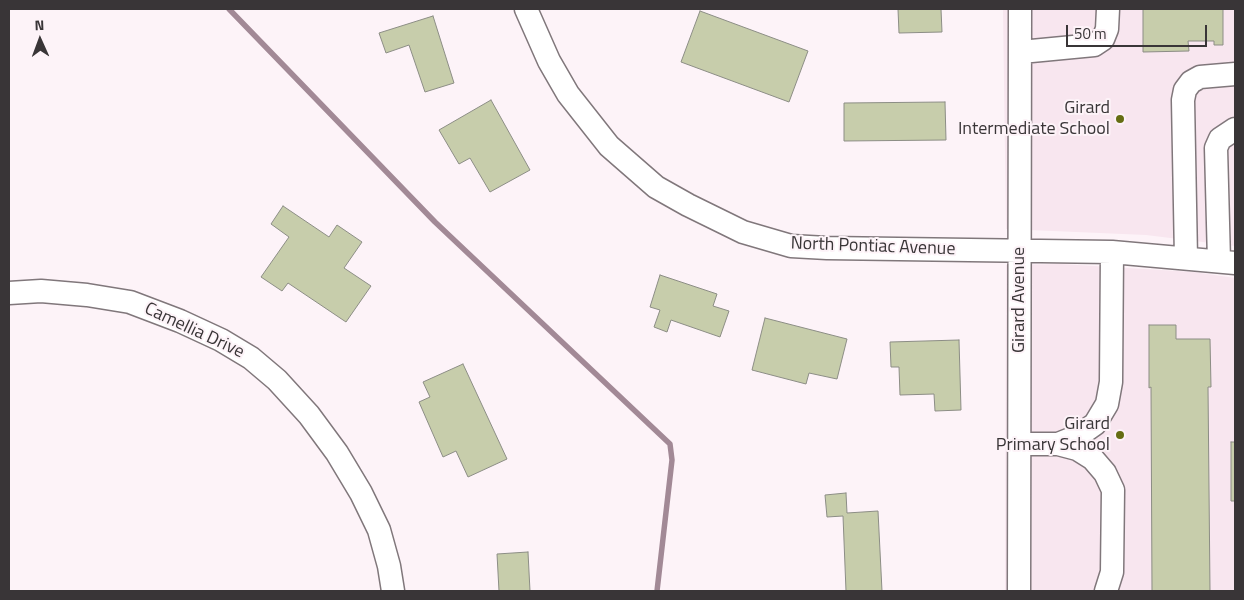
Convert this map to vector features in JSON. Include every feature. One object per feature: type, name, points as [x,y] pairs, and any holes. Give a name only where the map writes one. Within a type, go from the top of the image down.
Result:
[{"type":"street","name":"North Pontiac Avenue","points":[[526,9],[549,61],[568,94],[609,146],[656,187],[722,223],[758,237],[791,246],[1112,252],[1227,262]]},
{"type":"street","name":"Girard Avenue","points":[[1020,9],[1020,591]]},
{"type":"street","points":[[1021,52],[1094,45],[1103,39],[1107,29],[1108,9]]},
{"type":"street","points":[[1186,258],[1183,100],[1185,90],[1191,82],[1200,76],[1235,74]]},
{"type":"street","points":[[1227,262],[1216,148],[1220,139],[1235,129]]},
{"type":"street","points":[[1058,444],[1078,436],[1095,424],[1107,404],[1111,382],[1112,252]]},
{"type":"street","name":"Camellia Drive","points":[[9,293],[41,292],[87,295],[130,302],[188,324],[251,358],[277,380],[309,415],[361,493],[378,530],[390,566],[393,591]]},
{"type":"street","points":[[1019,444],[1058,444],[1077,450],[1093,459],[1105,473],[1113,490],[1112,572],[1106,591]]},
{"type":"shaded area","name":"Girard Intermediate School","points":[[1003,9],[1235,9],[1235,246],[1146,235],[1006,229]]},
{"type":"shaded area","name":"Girard Primary School","points":[[1061,264],[1194,272],[1235,278],[1235,591],[1005,591],[1006,265]]},
{"type":"building","points":[[898,9],[941,9],[942,32],[899,33]]},
{"type":"building","points":[[1143,9],[1223,9],[1223,45],[1214,45],[1214,41],[1188,41],[1189,51],[1143,52]]},
{"type":"building","points":[[700,11],[808,51],[789,102],[681,62]]},
{"type":"building","points":[[433,16],[454,83],[425,92],[409,45],[386,53],[379,33]]},
{"type":"building","points":[[491,100],[530,170],[490,192],[470,158],[459,164],[439,130]]},
{"type":"building","points":[[945,102],[946,140],[844,141],[844,103]]},
{"type":"building","points":[[283,206],[329,237],[337,225],[362,242],[344,268],[371,286],[346,322],[288,283],[282,291],[261,277],[289,237],[271,224]]},
{"type":"building","points":[[660,275],[717,294],[713,306],[729,311],[720,337],[671,320],[667,332],[654,327],[660,310],[650,307]]},
{"type":"building","points":[[765,318],[847,339],[837,379],[809,373],[806,384],[752,370]]},
{"type":"building","points":[[1149,325],[1176,325],[1176,339],[1210,339],[1211,387],[1208,387],[1210,591],[1152,591]]},
{"type":"building","points":[[959,340],[961,410],[935,411],[934,394],[900,395],[899,367],[891,367],[890,342]]},
{"type":"building","points":[[463,364],[507,459],[468,477],[456,451],[443,457],[419,402],[430,397],[423,382]]},
{"type":"building","points":[[1231,442],[1235,442],[1235,501],[1231,501]]},
{"type":"building","points":[[846,493],[847,513],[878,511],[882,591],[846,591],[843,516],[827,517],[825,495]]},
{"type":"building","points":[[528,552],[530,591],[499,591],[497,554]]},
{"type":"waterway","points":[[229,9],[435,222],[670,444],[672,460],[657,591]]},
{"type":"place","name":"Girard Intermediate School","points":[[1120,119]]},
{"type":"place","name":"Girard Primary School","points":[[1120,435]]}]
